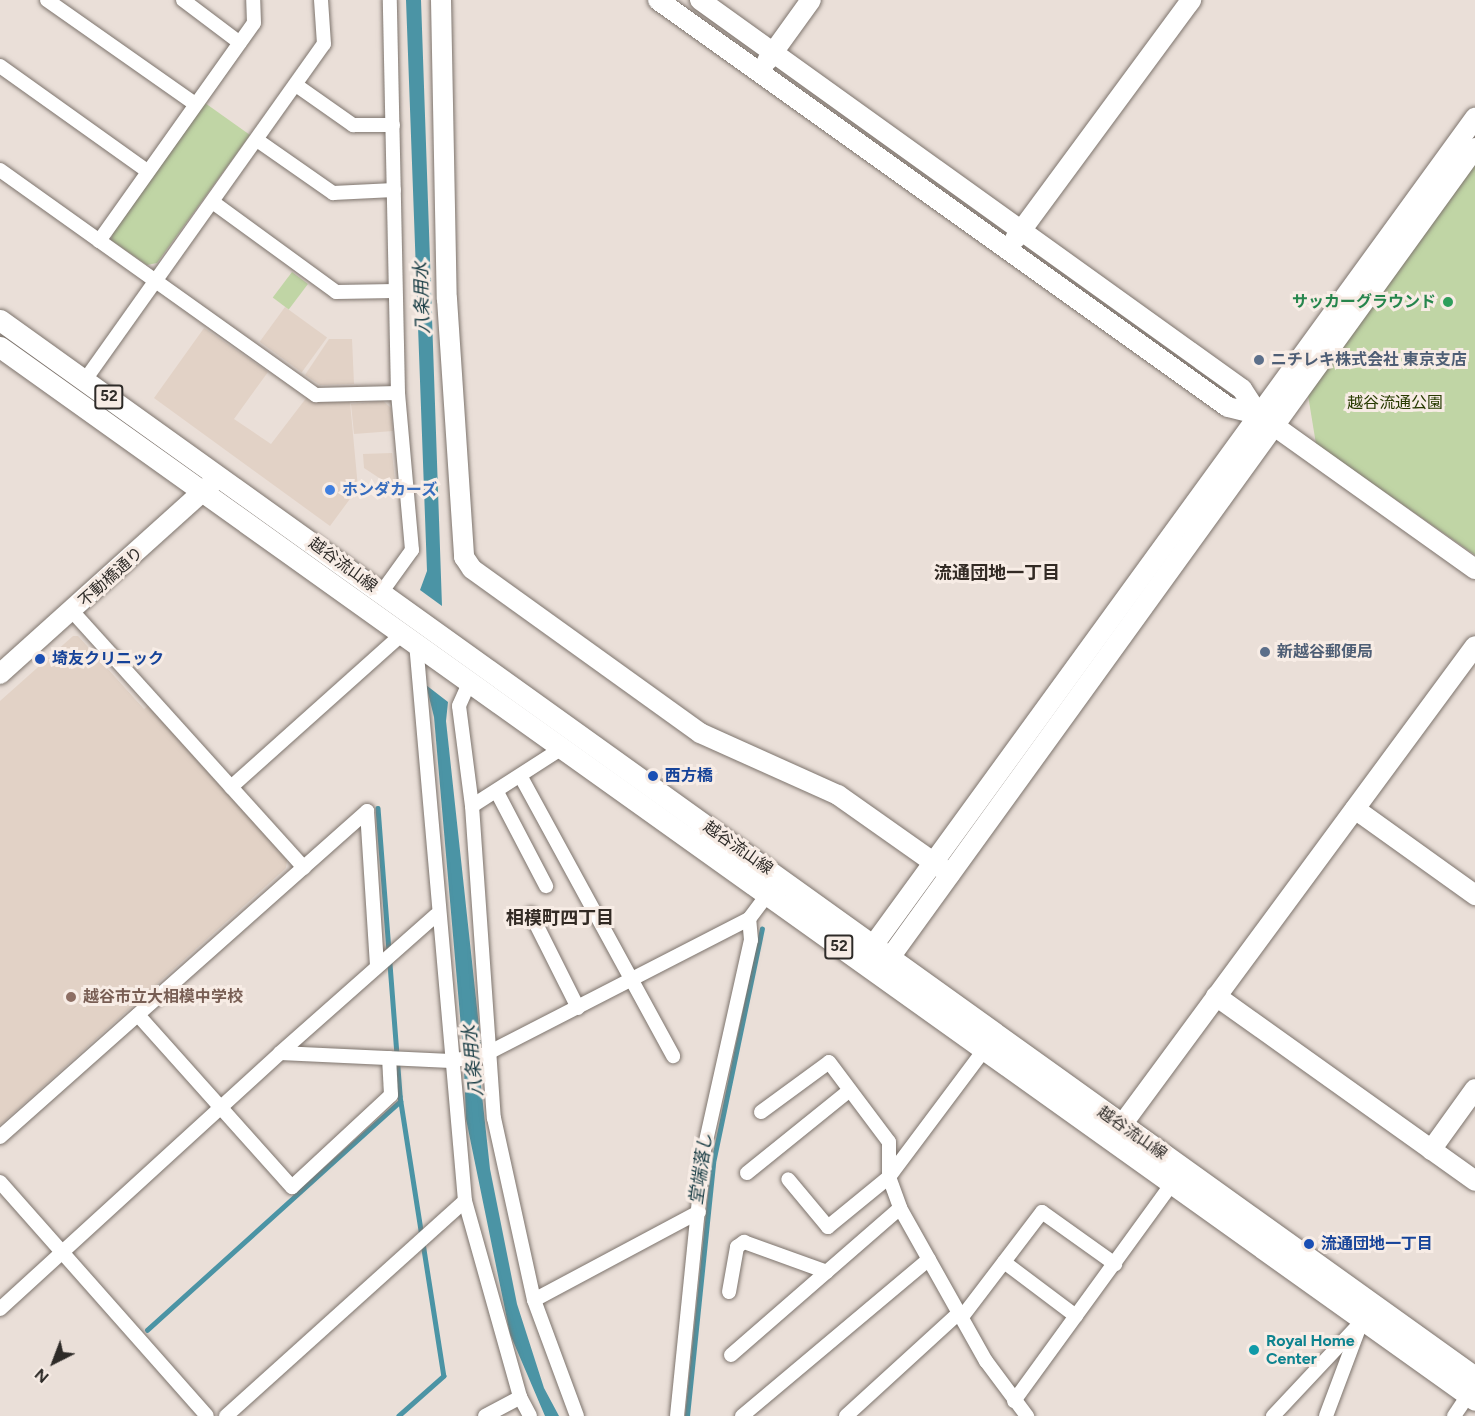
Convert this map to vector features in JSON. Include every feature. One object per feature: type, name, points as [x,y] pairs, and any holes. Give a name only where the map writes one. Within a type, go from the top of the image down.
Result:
[{"type":"main road","name":"越谷流山線","points":[[0,320],[85,380],[211,484],[409,639],[767,895],[875,960],[984,1050],[1177,1176],[1473,1391]]},
{"type":"main road","name":"越谷流山線","points":[[3,353],[381,592],[875,960],[1121,1126],[1177,1176],[1363,1320],[1473,1391]]},
{"type":"street","points":[[48,0],[195,104]]},
{"type":"street","points":[[183,0],[240,43]]},
{"type":"street","points":[[99,241],[254,23],[252,0]]},
{"type":"street","points":[[85,380],[158,282],[324,44],[321,0]]},
{"type":"street","points":[[381,592],[412,550],[398,393],[390,0]]},
{"type":"street","points":[[441,0],[447,298],[464,557],[472,569],[700,733],[838,795],[950,874]]},
{"type":"street","points":[[658,0],[1228,407],[1259,415]]},
{"type":"street","points":[[700,0],[1242,389],[1259,415],[1475,569]]},
{"type":"street","points":[[758,72],[811,0]]},
{"type":"street","points":[[1008,248],[1191,0]]},
{"type":"street","points":[[0,66],[147,171]]},
{"type":"street","points":[[296,85],[353,125],[393,125]]},
{"type":"street","points":[[875,960],[933,861],[1475,118]]},
{"type":"street","points":[[257,140],[333,193],[394,190]]},
{"type":"street","points":[[875,960],[950,874],[1277,428],[1475,148]]},
{"type":"street","points":[[0,170],[316,395],[398,393]]},
{"type":"street","points":[[214,203],[336,292],[395,291]]},
{"type":"street","name":"不動橋通り","points":[[0,674],[211,484]]},
{"type":"street","points":[[72,611],[304,868]]},
{"type":"street","points":[[231,787],[409,639]]},
{"type":"street","points":[[409,639],[436,915],[447,952],[465,1201],[520,1397],[530,1416]]},
{"type":"street","points":[[1121,1126],[1475,646]]},
{"type":"street","points":[[470,681],[459,706],[472,806],[482,1054],[534,1300],[577,1416]]},
{"type":"street","points":[[472,806],[498,794],[562,748]]},
{"type":"street","points":[[521,777],[673,1056]]},
{"type":"street","points":[[498,794],[546,886]]},
{"type":"street","points":[[1355,809],[1475,895]]},
{"type":"street","points":[[0,1137],[367,811],[377,966]]},
{"type":"street","points":[[280,1053],[455,1061],[482,1054],[579,1008],[749,919],[767,895]]},
{"type":"street","points":[[531,914],[579,1008]]},
{"type":"street","points":[[0,1309],[63,1254],[280,1053],[436,915]]},
{"type":"street","points":[[677,1416],[699,1212],[717,1080],[751,940],[749,919]]},
{"type":"street","points":[[1216,996],[1475,1181]]},
{"type":"street","points":[[138,1015],[292,1187],[391,1095],[389,1058]]},
{"type":"street","points":[[788,1179],[828,1227],[889,1177],[984,1050]]},
{"type":"street","points":[[761,1112],[829,1062],[889,1142],[889,1177],[900,1208],[961,1314],[1014,1401],[1026,1416]]},
{"type":"street","points":[[1431,1150],[1475,1089]]},
{"type":"street","points":[[747,1173],[850,1090]]},
{"type":"street","points":[[1014,1401],[1177,1176]]},
{"type":"street","points":[[0,1182],[207,1416]]},
{"type":"street","points":[[226,1416],[465,1201]]},
{"type":"street","points":[[731,1355],[900,1208]]},
{"type":"street","points":[[534,1300],[699,1212]]},
{"type":"street","points":[[846,1416],[961,1314],[1042,1212],[1114,1264]]},
{"type":"street","points":[[729,1292],[737,1246],[744,1242],[827,1272]]},
{"type":"street","points":[[742,1416],[929,1259]]},
{"type":"street","points":[[1004,1262],[1076,1316]]},
{"type":"street","points":[[1273,1416],[1363,1320]]},
{"type":"street","points":[[1326,1416],[1363,1320]]},
{"type":"street","points":[[1454,1416],[1473,1391]]},
{"type":"street","points":[[485,1416],[520,1397]]},
{"type":"shaded area","points":[[285,307],[327,338],[302,372],[260,342]]},
{"type":"shaded area","points":[[204,328],[268,372],[234,419],[271,444],[307,397],[313,402],[350,402],[358,488],[330,526],[154,398]]},
{"type":"shaded area","points":[[329,339],[352,339],[354,384],[320,385],[305,375]]},
{"type":"shaded area","points":[[383,401],[391,408],[393,431],[354,434],[351,404]]},
{"type":"shaded area","points":[[392,453],[396,489],[364,468],[363,454]]},
{"type":"shaded area","name":"越谷市立大相模中学校","points":[[73,636],[78,636],[144,709],[150,704],[287,860],[286,868],[0,1125],[0,701]]},
{"type":"green space","points":[[205,103],[250,135],[157,263],[147,265],[111,240],[113,233]]},
{"type":"green space","name":"越谷流通公園","points":[[1475,164],[1475,555],[1316,444],[1307,389]]},
{"type":"green space","points":[[292,272],[308,284],[289,310],[273,298]]},
{"type":"water","name":"八条用水","points":[[406,0],[421,0],[442,606],[420,590],[427,571]]},
{"type":"water","points":[[426,685],[448,702],[446,721],[481,1045],[463,1050],[434,717]]},
{"type":"water","points":[[479,1067],[490,1169],[517,1304],[544,1388],[559,1416],[545,1416],[510,1334],[466,1119],[464,1068]]},
{"type":"waterway","points":[[378,808],[400,1096],[444,1376],[399,1416]]},
{"type":"waterway","name":"堂端落し","points":[[687,1416],[713,1163],[762,929]]},
{"type":"waterway","points":[[147,1330],[400,1101]]},
{"type":"place","name":"サッカーグラウンド","points":[[1448,302]]},
{"type":"place","name":"ニチレキ株式会社 東京支店","points":[[1259,360]]},
{"type":"place","name":"ホンダカーズ","points":[[330,490]]},
{"type":"place","name":"新越谷郵便局","points":[[1265,652]]},
{"type":"place","name":"埼友クリニック","points":[[40,659]]},
{"type":"place","name":"西方橋","points":[[653,776]]},
{"type":"place","name":"越谷市立大相模中学校","points":[[71,997]]},
{"type":"place","name":"流通団地一丁目","points":[[1309,1244]]},
{"type":"place","name":"Royal Home Center","points":[[1254,1350]]},
{"type":"district","name":"流通団地一丁目","points":[[997,573]]},
{"type":"district","name":"相模町四丁目","points":[[560,918]]}]
